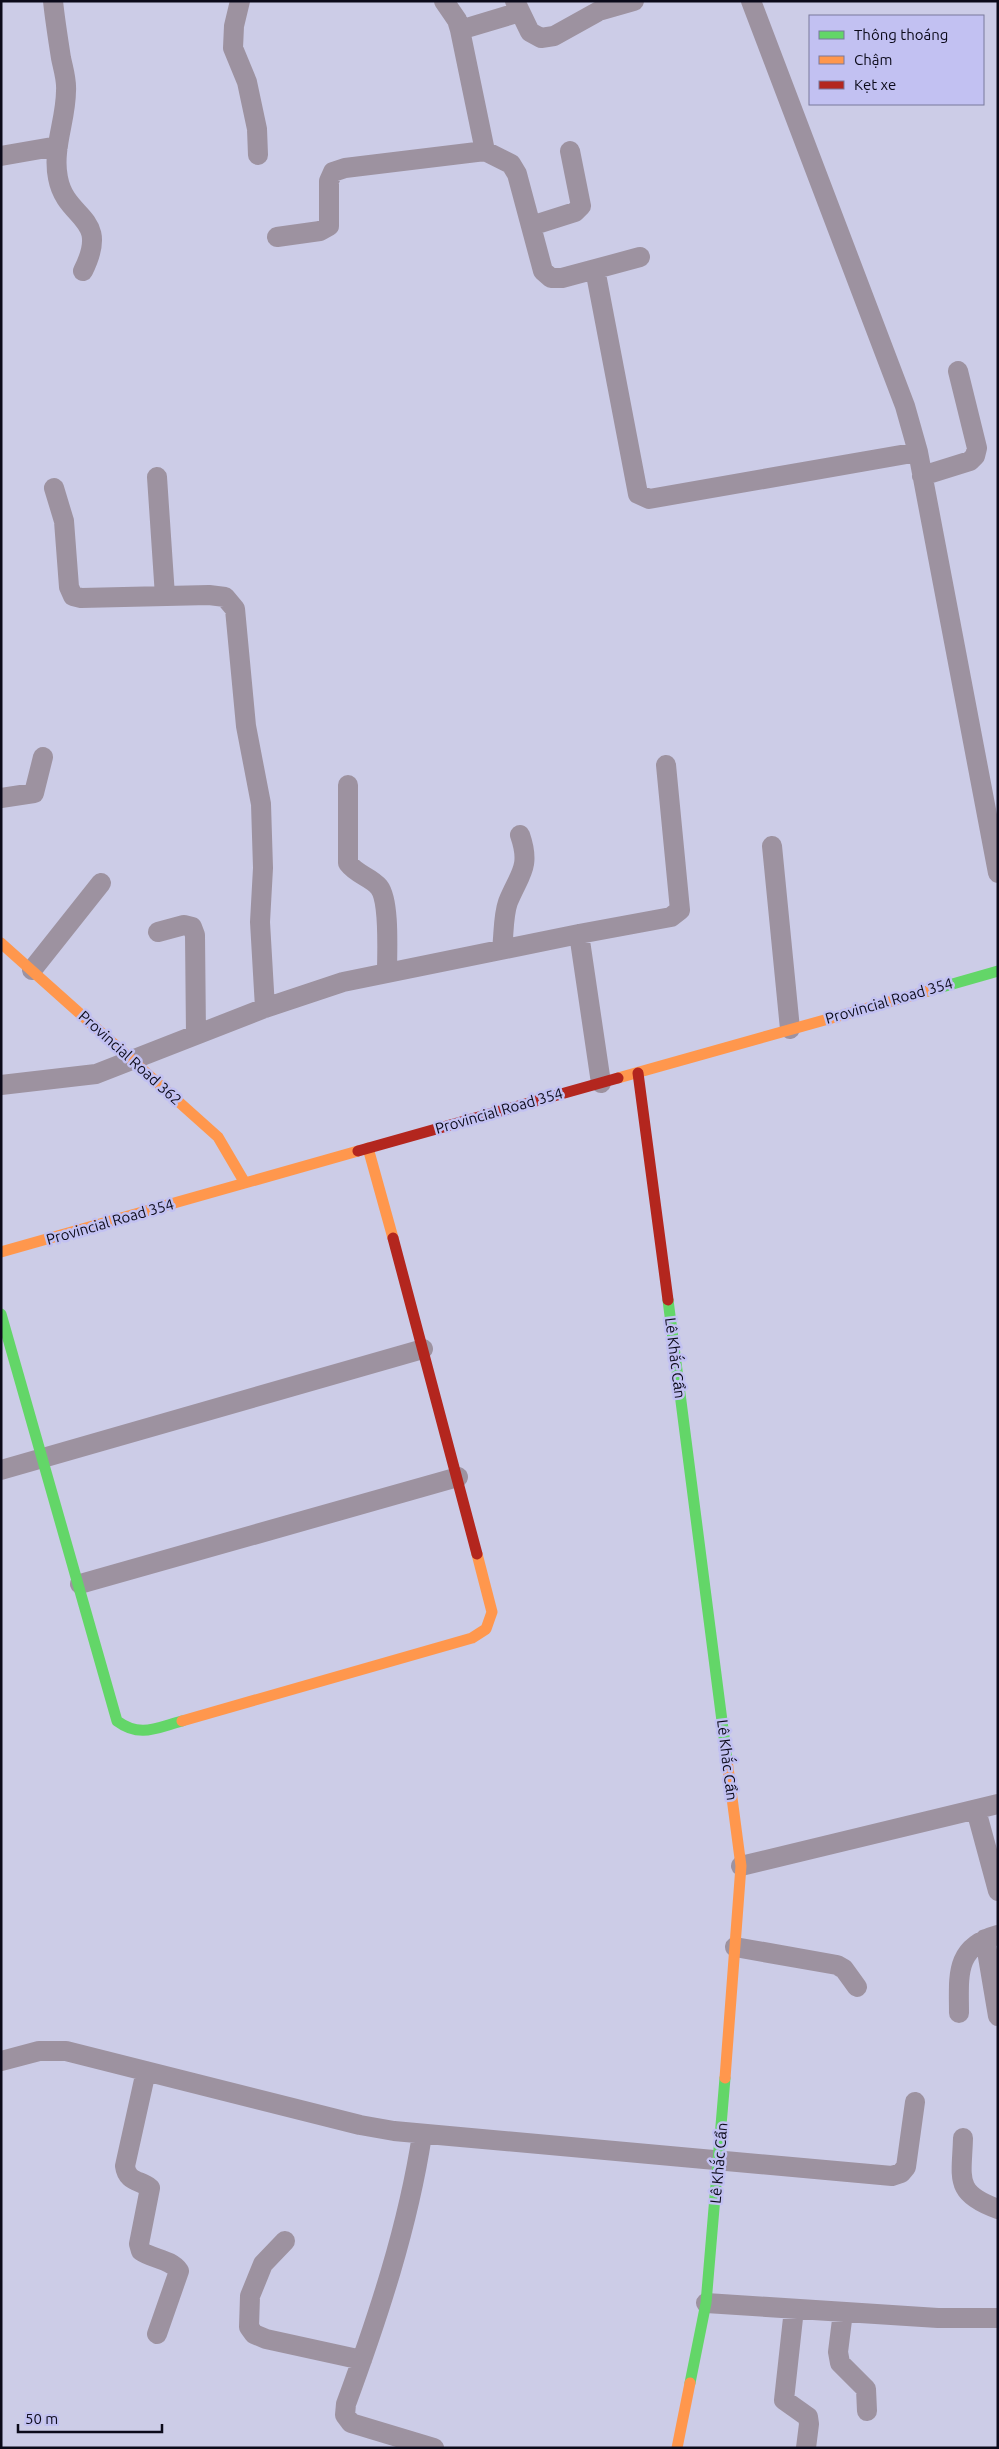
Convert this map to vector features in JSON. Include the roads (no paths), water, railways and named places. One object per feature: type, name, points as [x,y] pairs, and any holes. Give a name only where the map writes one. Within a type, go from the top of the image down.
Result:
[{"type":"street","points":[[53,1],[67,90],[63,128],[58,146],[58,179],[69,202],[87,221],[92,236],[91,254],[83,271]]},
{"type":"street","points":[[240,1],[234,26],[233,48],[249,90],[257,129],[258,154]]},
{"type":"street","points":[[444,1],[457,20],[460,30],[485,151]]},
{"type":"street","points":[[460,30],[518,7],[530,32],[541,38],[554,36],[599,11],[634,1]]},
{"type":"street","points":[[751,1],[905,406],[918,452],[998,873]]},
{"type":"street","points":[[1,156],[58,146]]},
{"type":"street","points":[[277,237],[320,232],[330,226],[329,182],[333,172],[345,168],[485,151],[512,164],[517,174],[543,271],[551,278],[562,278],[640,257]]},
{"type":"street","points":[[531,226],[575,212],[581,206],[570,151]]},
{"type":"street","points":[[595,269],[638,494],[649,499],[918,452]]},
{"type":"street","points":[[922,476],[970,461],[975,456],[977,448],[958,371]]},
{"type":"street","points":[[157,477],[165,596]]},
{"type":"street","points":[[54,488],[64,521],[69,587],[73,596],[81,598],[225,597],[235,609],[246,726],[261,804],[263,868],[260,922],[265,1008]]},
{"type":"street","points":[[1,798],[34,793],[43,757]]},
{"type":"street","points":[[1,1085],[96,1074],[265,1008],[343,982],[502,949],[664,919],[680,910],[666,765]]},
{"type":"street","points":[[348,785],[348,863],[354,872],[378,886],[384,898],[387,972]]},
{"type":"street","points":[[502,949],[508,902],[525,868],[526,852],[520,835]]},
{"type":"street","points":[[772,846],[790,1029]]},
{"type":"street","points":[[32,970],[101,883]]},
{"type":"street","points":[[158,932],[184,925],[192,927],[195,935],[196,1035]]},
{"type":"street","points":[[579,934],[601,1083]]},
{"type":"street","name":"Provincial Road 362","points":[[1,943],[218,1137],[245,1183]]},
{"type":"street","name":"Provincial Road 354","points":[[1,1252],[998,971]]},
{"type":"street","name":"Lê Khắc Cẩn","points":[[638,1072],[741,1866],[720,2161],[706,2303],[677,2448]]},
{"type":"street","points":[[1,1314],[80,1584],[117,1721],[129,1730],[145,1731],[472,1638],[486,1629],[492,1612],[458,1477],[368,1148]]},
{"type":"street","points":[[1,1470],[423,1350]]},
{"type":"street","points":[[80,1584],[458,1477]]},
{"type":"street","points":[[741,1866],[998,1804]]},
{"type":"street","points":[[976,1810],[998,1891]]},
{"type":"street","points":[[960,2013],[959,1976],[963,1958],[971,1948],[992,1937],[998,2016]]},
{"type":"street","points":[[735,1947],[837,1965],[844,1969],[857,1987]]},
{"type":"street","points":[[1,2061],[52,2050],[66,2051],[360,2125],[422,2134],[896,2175],[901,2173],[906,2167],[915,2102]]},
{"type":"street","points":[[146,2071],[125,2166],[126,2174],[131,2180],[145,2184],[150,2188],[139,2244],[141,2251],[148,2256],[175,2265],[179,2270],[157,2334]]},
{"type":"street","points":[[422,2134],[417,2167],[398,2244],[362,2360],[346,2404],[345,2415],[351,2423],[434,2448]]},
{"type":"street","points":[[962,2138],[962,2181],[970,2196],[998,2208]]},
{"type":"street","points":[[285,2241],[263,2264],[250,2296],[249,2326],[254,2334],[266,2340],[362,2360]]},
{"type":"street","points":[[706,2303],[938,2318],[998,2318]]},
{"type":"street","points":[[794,2309],[784,2400],[808,2416],[806,2448]]},
{"type":"street","points":[[843,2312],[838,2352],[840,2363],[866,2389],[866,2411]]}]
